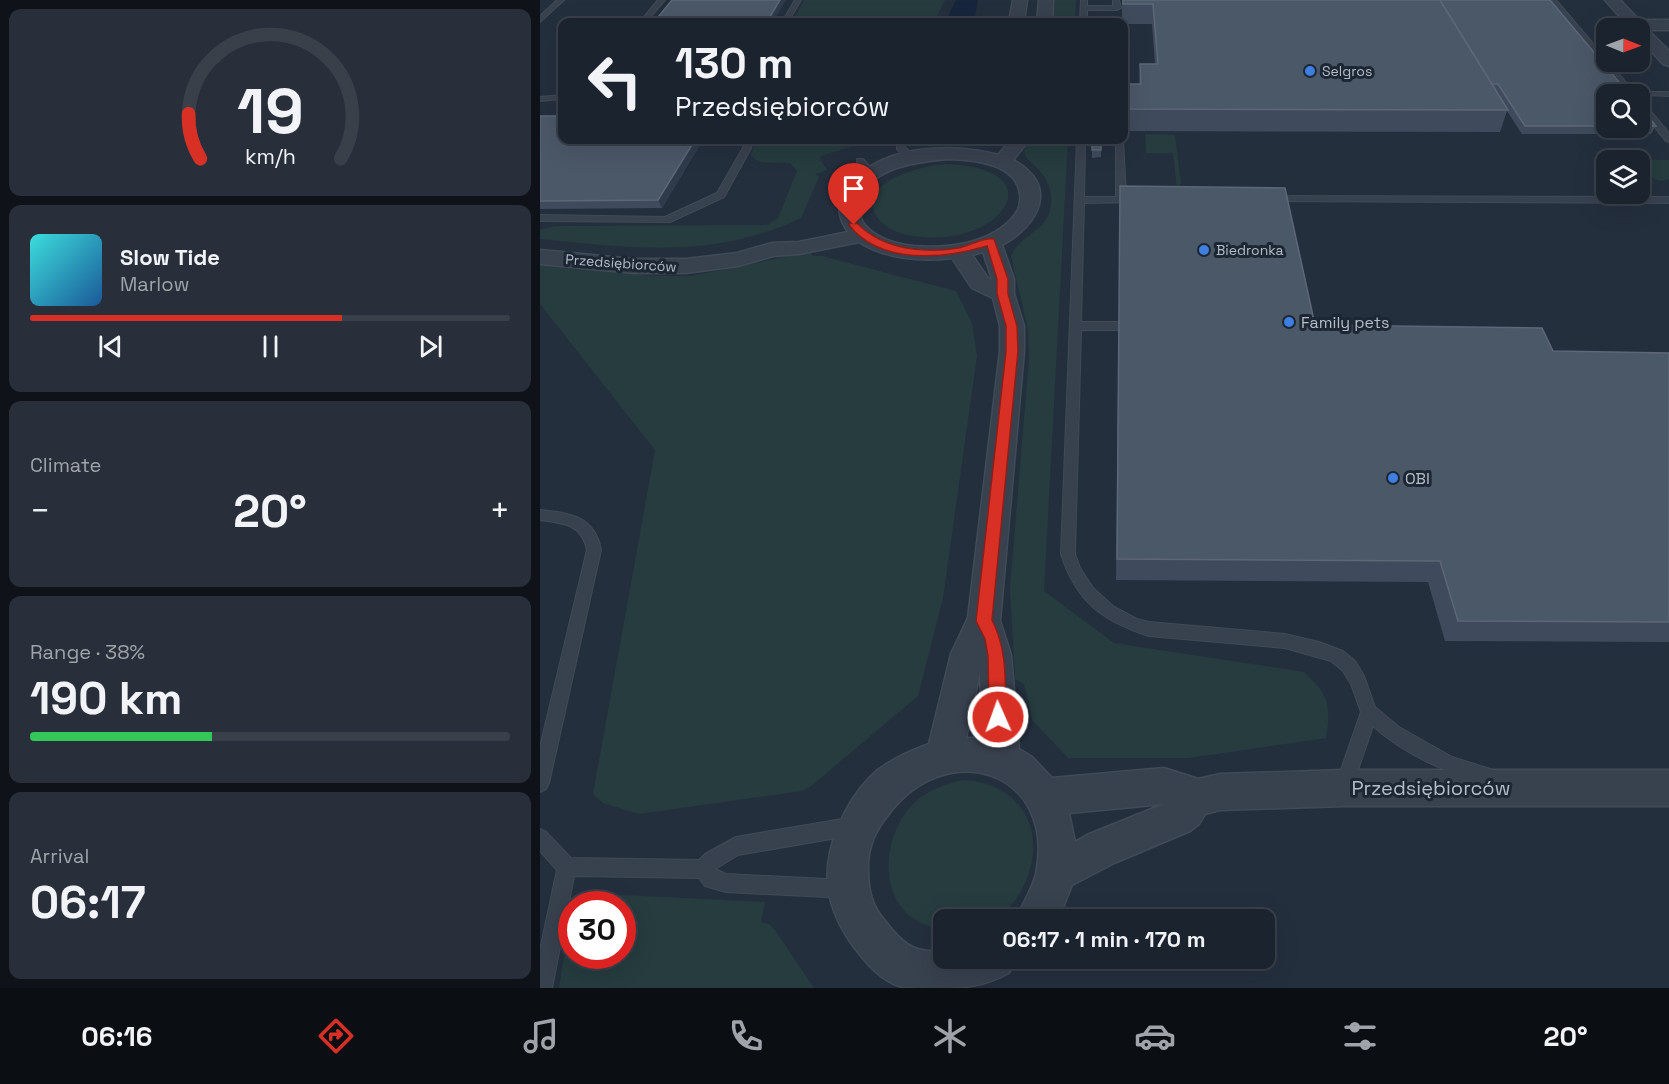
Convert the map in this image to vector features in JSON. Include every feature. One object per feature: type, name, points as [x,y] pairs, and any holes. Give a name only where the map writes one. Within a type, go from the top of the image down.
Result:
[{"type":"street","points":[[1018,18],[1020,0]]},
{"type":"street","points":[[1044,18],[1046,0]]},
{"type":"street","points":[[1612,0],[1629,18]]},
{"type":"street","points":[[1650,27],[1669,25]]},
{"type":"street","points":[[1650,41],[1669,61]]},
{"type":"street","points":[[1002,162],[1017,144]]},
{"type":"street","points":[[975,147],[1002,162],[1024,179],[1031,199],[1028,210],[1021,220],[1010,230],[990,241],[958,251],[936,253],[894,249],[863,235],[854,225],[850,202],[867,168],[893,164],[905,152],[930,154],[975,147]]},
{"type":"street","name":"Przedsiębiorców","points":[[772,250],[784,240],[851,217]]},
{"type":"street","name":"Przedsiębiorców","points":[[540,257],[634,266],[686,266],[738,259],[772,250],[799,248],[863,235]]},
{"type":"street","points":[[945,754],[967,654],[973,638],[984,621],[1012,351],[1012,326],[1002,294],[1003,279],[990,241]]},
{"type":"street","points":[[958,251],[980,283],[1002,294]]},
{"type":"street","points":[[984,621],[993,638],[996,656],[998,717],[1003,761]]},
{"type":"street","points":[[980,971],[937,973],[913,980],[868,938],[855,915],[849,890],[849,863],[854,837],[881,791],[900,774],[922,762],[945,754],[968,752],[992,756],[1030,779],[1044,797],[1054,820],[1058,845],[1056,872],[1042,909]]},
{"type":"street","points":[[1044,797],[1164,786],[1184,791],[1194,798],[1186,812],[1177,818],[1101,849],[1056,872]]},
{"type":"street","name":"Przedsiębiorców","points":[[1194,798],[1220,792],[1344,788],[1669,788]]},
{"type":"lane","points":[[540,20],[561,0]]},
{"type":"lane","points":[[646,18],[662,0]]},
{"type":"lane","points":[[787,18],[798,0]]},
{"type":"lane","points":[[1084,4],[1117,8],[1116,0]]},
{"type":"lane","points":[[1552,0],[1623,84]]},
{"type":"lane","points":[[1650,94],[1669,94]]},
{"type":"lane","points":[[540,99],[558,97]]},
{"type":"lane","points":[[1650,116],[1669,139]]},
{"type":"lane","points":[[540,218],[667,220],[722,195],[748,144]]},
{"type":"lane","points":[[1081,144],[1068,554],[1072,572],[1087,594],[1113,616],[1130,624],[1149,629],[1285,641],[1328,652],[1349,666],[1358,681],[1369,712],[1393,733],[1448,764],[1517,788]]},
{"type":"lane","points":[[1120,144],[1121,199]]},
{"type":"lane","points":[[1080,200],[1155,199]]},
{"type":"lane","points":[[1261,199],[1669,200]]},
{"type":"lane","points":[[1076,326],[1154,326]]},
{"type":"lane","points":[[540,515],[564,518],[585,528],[593,537],[594,550],[540,783]]},
{"type":"lane","points":[[1344,788],[1369,712]]},
{"type":"lane","points":[[540,838],[567,867],[704,869],[711,861],[736,846],[859,826]]},
{"type":"lane","points":[[542,988],[567,867]]},
{"type":"lane","points":[[704,869],[712,879],[726,884],[849,890]]},
{"type":"green space","points":[[804,0],[945,0],[936,18],[794,18]]},
{"type":"green space","points":[[1053,0],[1076,0],[1075,18],[1051,18]]},
{"type":"green space","points":[[1145,134],[1175,135],[1181,183],[1177,189],[1173,153],[1146,153]]},
{"type":"green space","points":[[755,144],[860,144],[821,156],[820,159],[827,170],[815,174],[819,177],[801,218],[768,231],[735,240],[672,248],[540,239],[540,230],[556,226],[768,225],[778,218],[797,171],[790,163],[763,162],[751,155]]},
{"type":"green space","points":[[1027,144],[1068,144],[1044,591],[1114,643],[1304,672],[1319,687],[1326,701],[1328,717],[1326,738],[1189,758],[1068,758],[1032,720],[1024,684],[1015,679],[1010,588],[1029,359],[1028,330],[1011,256],[1019,244],[1038,229],[1047,217],[1051,196],[1046,179],[1027,158],[1024,153]]},
{"type":"green space","points":[[1650,160],[1669,160],[1669,179],[1664,181],[1654,179],[1650,175]]},
{"type":"green space","points":[[944,164],[979,169],[1000,178],[1008,192],[1005,206],[992,220],[972,231],[945,237],[908,235],[893,230],[880,221],[872,205],[875,194],[883,185],[908,172]]},
{"type":"green space","points":[[809,252],[813,256],[822,256],[956,291],[972,323],[977,356],[943,598],[918,696],[810,787],[802,791],[639,814],[603,803],[593,794],[655,450],[540,304],[540,265],[651,276],[691,276]]},
{"type":"green space","points":[[963,780],[984,783],[1002,791],[1016,802],[1026,816],[1032,832],[1033,850],[1030,869],[1022,889],[1008,909],[933,909],[933,928],[916,920],[901,907],[893,893],[889,878],[889,861],[896,829],[904,815],[925,794]]},
{"type":"green space","points":[[636,896],[765,902],[761,922],[769,924],[775,930],[814,988],[559,988],[562,969],[636,969]]},
{"type":"water","points":[[956,0],[978,0],[975,18],[947,18]]},
{"type":"building","points":[[672,0],[780,0],[769,18],[657,18]]},
{"type":"building","name":"Selgros","points":[[1123,0],[1440,0],[1508,110],[1128,109],[1128,84],[1141,84],[1140,64],[1158,64],[1153,4],[1123,4]]},
{"type":"building","points":[[1440,0],[1550,0],[1596,55],[1596,72],[1611,72],[1621,84],[1596,84],[1596,126],[1525,126],[1498,84],[1492,84]]},
{"type":"building","points":[[540,116],[558,116],[558,144],[693,144],[658,200],[540,201]]},
{"type":"building","points":[[1092,144],[1101,144],[1101,150],[1092,150]]},
{"type":"building","name":"OBI","points":[[1120,186],[1285,188],[1315,325],[1542,328],[1553,351],[1669,353],[1669,622],[1458,621],[1440,561],[1117,559]]},
{"type":"place","name":"Selgros","points":[[1310,71]]},
{"type":"place","name":"Biedronka","points":[[1204,250]]},
{"type":"place","name":"Family pets","points":[[1289,322]]},
{"type":"place","name":"OBI","points":[[1393,478]]},
{"type":"route","points":[[854,225],[863,235],[876,243],[914,253],[958,251],[990,241],[999,265],[1003,279],[1002,294],[1012,326],[1012,351],[984,621],[993,638],[996,656],[998,717]]}]
